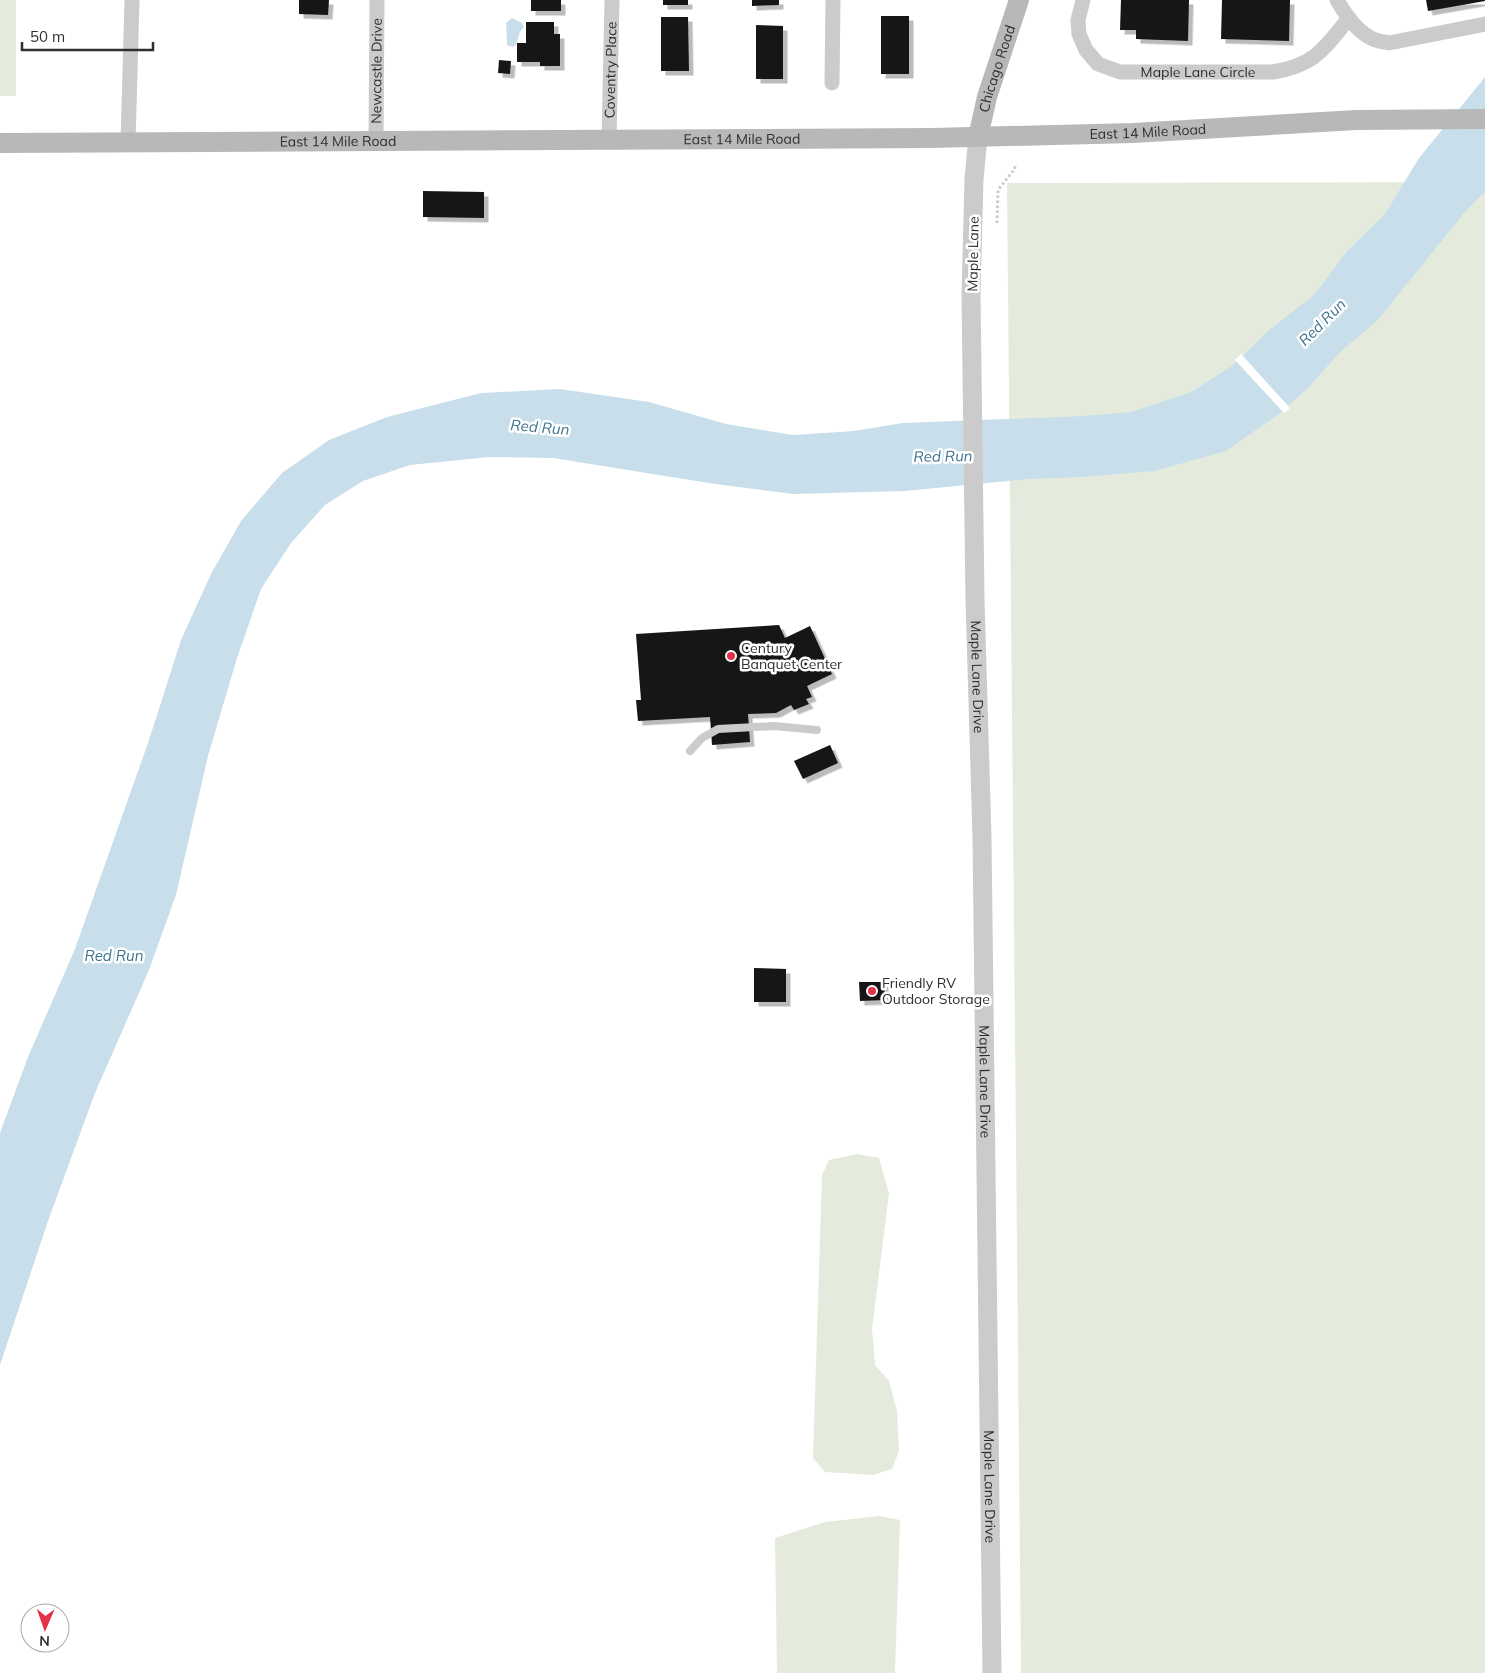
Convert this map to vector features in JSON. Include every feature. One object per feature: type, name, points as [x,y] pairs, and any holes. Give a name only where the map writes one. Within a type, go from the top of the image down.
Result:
[{"type":"main road","name":"Chicago Road","points":[[978,137],[987,97],[1019,0]]},
{"type":"main road","name":"East 14 Mile Road","points":[[0,143],[978,137],[1133,132],[1306,122],[1485,119]]},
{"type":"street","points":[[128,142],[132,0]]},
{"type":"street","name":"Newcastle Drive","points":[[376,141],[377,0]]},
{"type":"street","name":"Coventry Place","points":[[609,140],[612,0]]},
{"type":"street","points":[[832,83],[833,0]]},
{"type":"street","name":"Maple Lane Circle","points":[[1083,0],[1078,20],[1079,34],[1086,50],[1098,64],[1120,72],[1273,72],[1292,69],[1306,63],[1321,52],[1349,18]]},
{"type":"street","points":[[1337,0],[1360,30],[1373,39],[1389,43],[1485,24]]},
{"type":"street","name":"Maple Lane","points":[[972,370],[974,179],[978,137]]},
{"type":"street","name":"Maple Lane Drive","points":[[972,370],[982,838],[992,1673]]},
{"type":"lane","points":[[690,751],[702,738],[718,729],[774,726],[817,730]]},
{"type":"path","points":[[997,223],[998,190],[1002,180],[1014,170],[1016,164]]},
{"type":"green space","points":[[0,0],[16,0],[16,96],[0,96]]},
{"type":"green space","points":[[1485,182],[1485,1673],[1021,1673],[1007,183]]},
{"type":"green space","points":[[857,1154],[879,1158],[889,1193],[872,1329],[875,1365],[889,1381],[897,1411],[899,1451],[892,1469],[873,1475],[825,1472],[813,1458],[822,1175],[829,1160]]},
{"type":"green space","points":[[879,1516],[900,1520],[895,1673],[777,1673],[775,1538],[825,1522]]},
{"type":"water","points":[[512,18],[522,23],[524,27],[520,32],[516,45],[513,47],[507,45],[506,23]]},
{"type":"water","name":"Red Run","points":[[1485,77],[1485,193],[1465,212],[1377,321],[1341,351],[1308,388],[1279,414],[1226,451],[1155,471],[1028,479],[905,491],[793,494],[715,484],[553,458],[489,457],[410,465],[363,481],[325,505],[291,543],[261,589],[237,658],[208,756],[176,895],[149,970],[95,1093],[48,1221],[0,1365],[0,1133],[28,1057],[75,949],[148,743],[181,640],[211,574],[241,521],[282,473],[329,440],[387,417],[481,393],[560,389],[649,402],[726,424],[793,435],[854,431],[903,423],[1084,416],[1131,412],[1191,392],[1232,366],[1268,331],[1315,294],[1347,251],[1385,214],[1419,158]]},
{"type":"pier","points":[[1241,354],[1290,408],[1284,413],[1235,360]]},
{"type":"building","points":[[299,0],[329,0],[328,15],[299,14]]},
{"type":"building","points":[[531,0],[561,0],[561,11],[531,11]]},
{"type":"building","points":[[663,0],[688,0],[688,5],[663,5]]},
{"type":"building","points":[[752,0],[779,0],[779,5],[752,6]]},
{"type":"building","points":[[1121,0],[1189,0],[1188,41],[1136,39],[1136,30],[1120,30]]},
{"type":"building","points":[[1222,0],[1290,0],[1289,41],[1221,39]]},
{"type":"building","points":[[1426,0],[1485,0],[1485,1],[1428,11]]},
{"type":"building","points":[[881,16],[909,16],[909,74],[881,74]]},
{"type":"building","points":[[661,17],[688,17],[689,71],[661,71]]},
{"type":"building","points":[[526,22],[554,22],[554,34],[560,34],[560,66],[540,66],[540,62],[517,62],[517,43],[526,43]]},
{"type":"building","points":[[756,25],[783,26],[783,79],[756,79]]},
{"type":"building","points":[[499,60],[511,61],[510,74],[498,73]]},
{"type":"building","points":[[423,191],[484,192],[484,218],[423,217]]},
{"type":"building","name":"Century Banquet Center","points":[[779,625],[785,638],[810,626],[832,674],[807,686],[812,697],[806,699],[809,704],[794,710],[791,705],[776,713],[748,714],[750,742],[712,745],[710,717],[638,721],[636,700],[641,700],[636,634]]},
{"type":"building","points":[[830,745],[838,763],[803,779],[794,761]]},
{"type":"building","points":[[754,968],[786,969],[786,1002],[754,1002]]},
{"type":"building","name":"Friendly RV Outdoor Storage","points":[[859,982],[884,982],[885,1000],[860,1001]]},
{"type":"place","name":"Century Banquet Center","points":[[731,656]]},
{"type":"place","name":"Friendly RV Outdoor Storage","points":[[872,991]]}]
